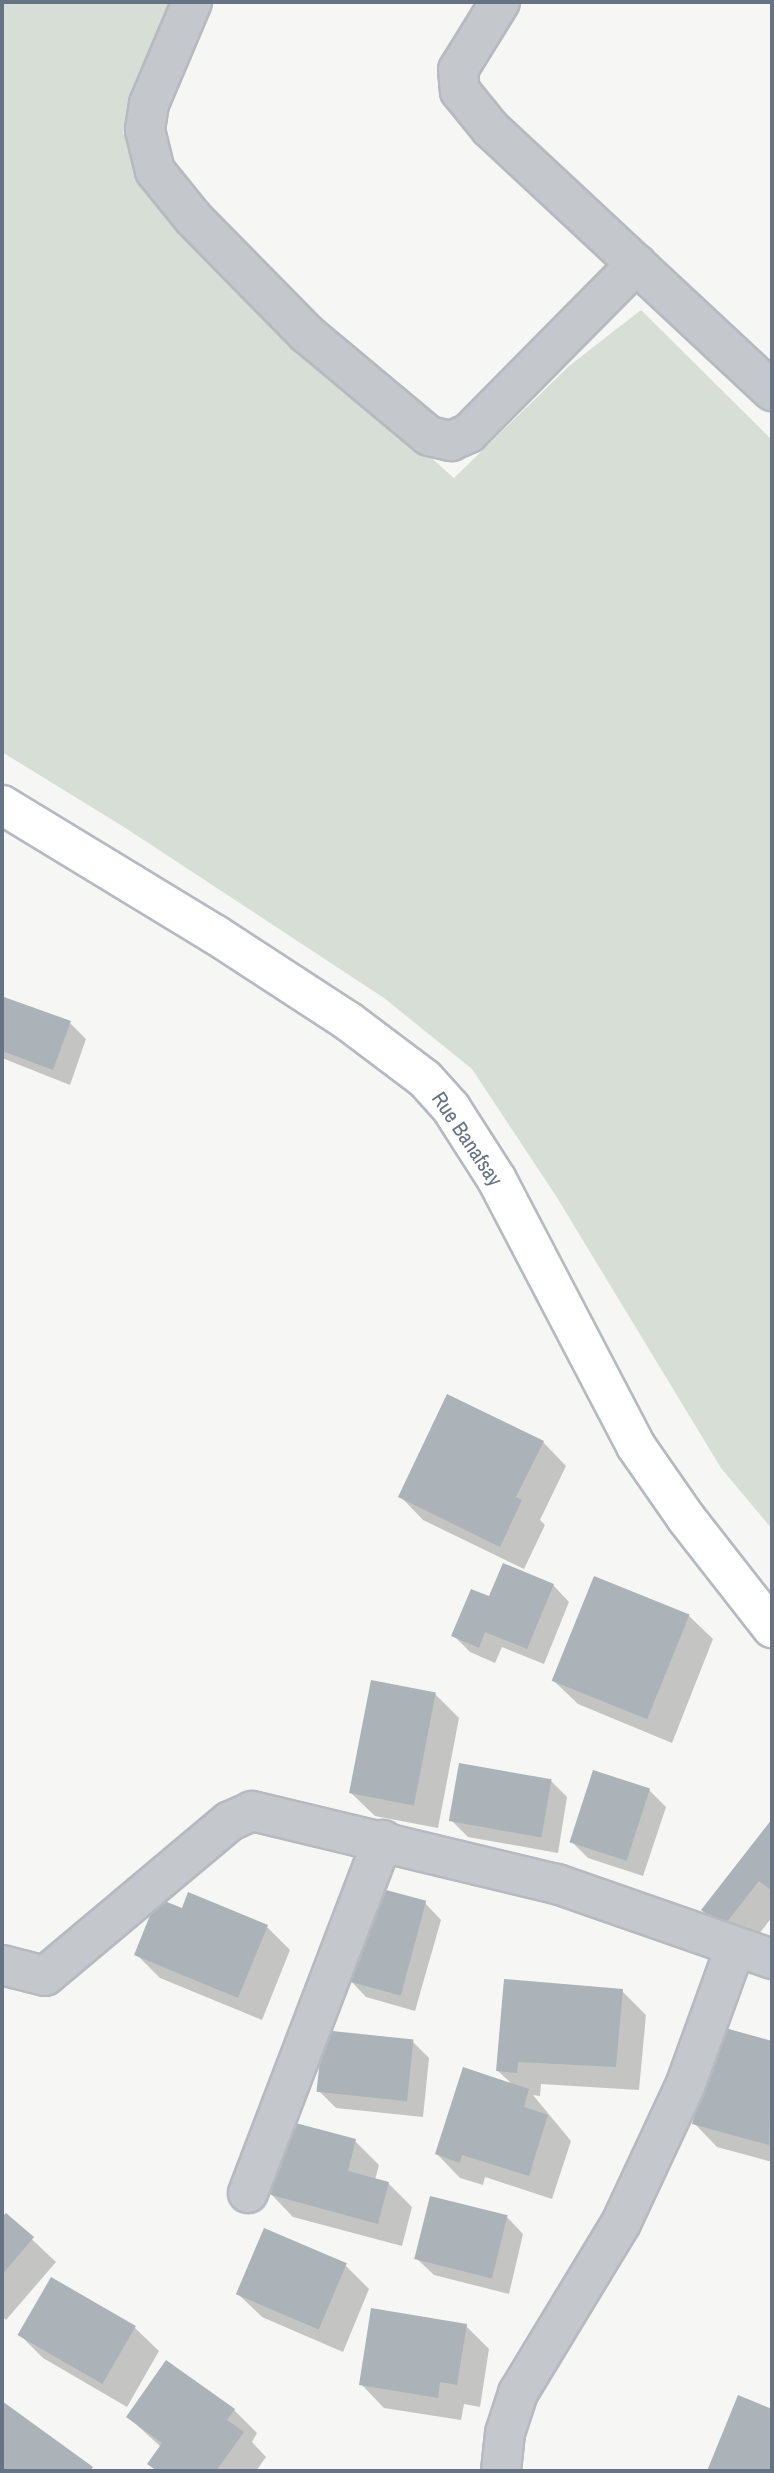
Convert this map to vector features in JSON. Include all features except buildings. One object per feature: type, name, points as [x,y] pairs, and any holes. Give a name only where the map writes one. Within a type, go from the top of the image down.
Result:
[{"type":"main road","name":"Rue Banafsay","points":[[2,806],[216,935],[348,1021],[425,1079],[451,1108],[498,1180],[636,1446],[685,1518],[772,1628]]},
{"type":"street","points":[[192,2],[149,103],[145,130],[155,171],[193,218],[307,334],[429,436],[451,441],[469,433],[636,264]]},
{"type":"street","points":[[500,2],[458,70],[460,92],[489,128],[772,391]]},
{"type":"street","points":[[2,1965],[45,1976],[244,1812],[270,1812],[557,1884],[772,1959]]},
{"type":"street","points":[[248,2193],[383,1840]]},
{"type":"street","points":[[501,2471],[505,2433],[519,2393],[621,2223],[685,2086],[735,1948]]},
{"type":"shaded area","points":[[2,2],[184,2],[123,133],[185,240],[454,478],[569,366],[641,310],[772,440],[772,1529],[721,1468],[556,1196],[472,1069],[384,998],[127,829],[2,752]]}]
